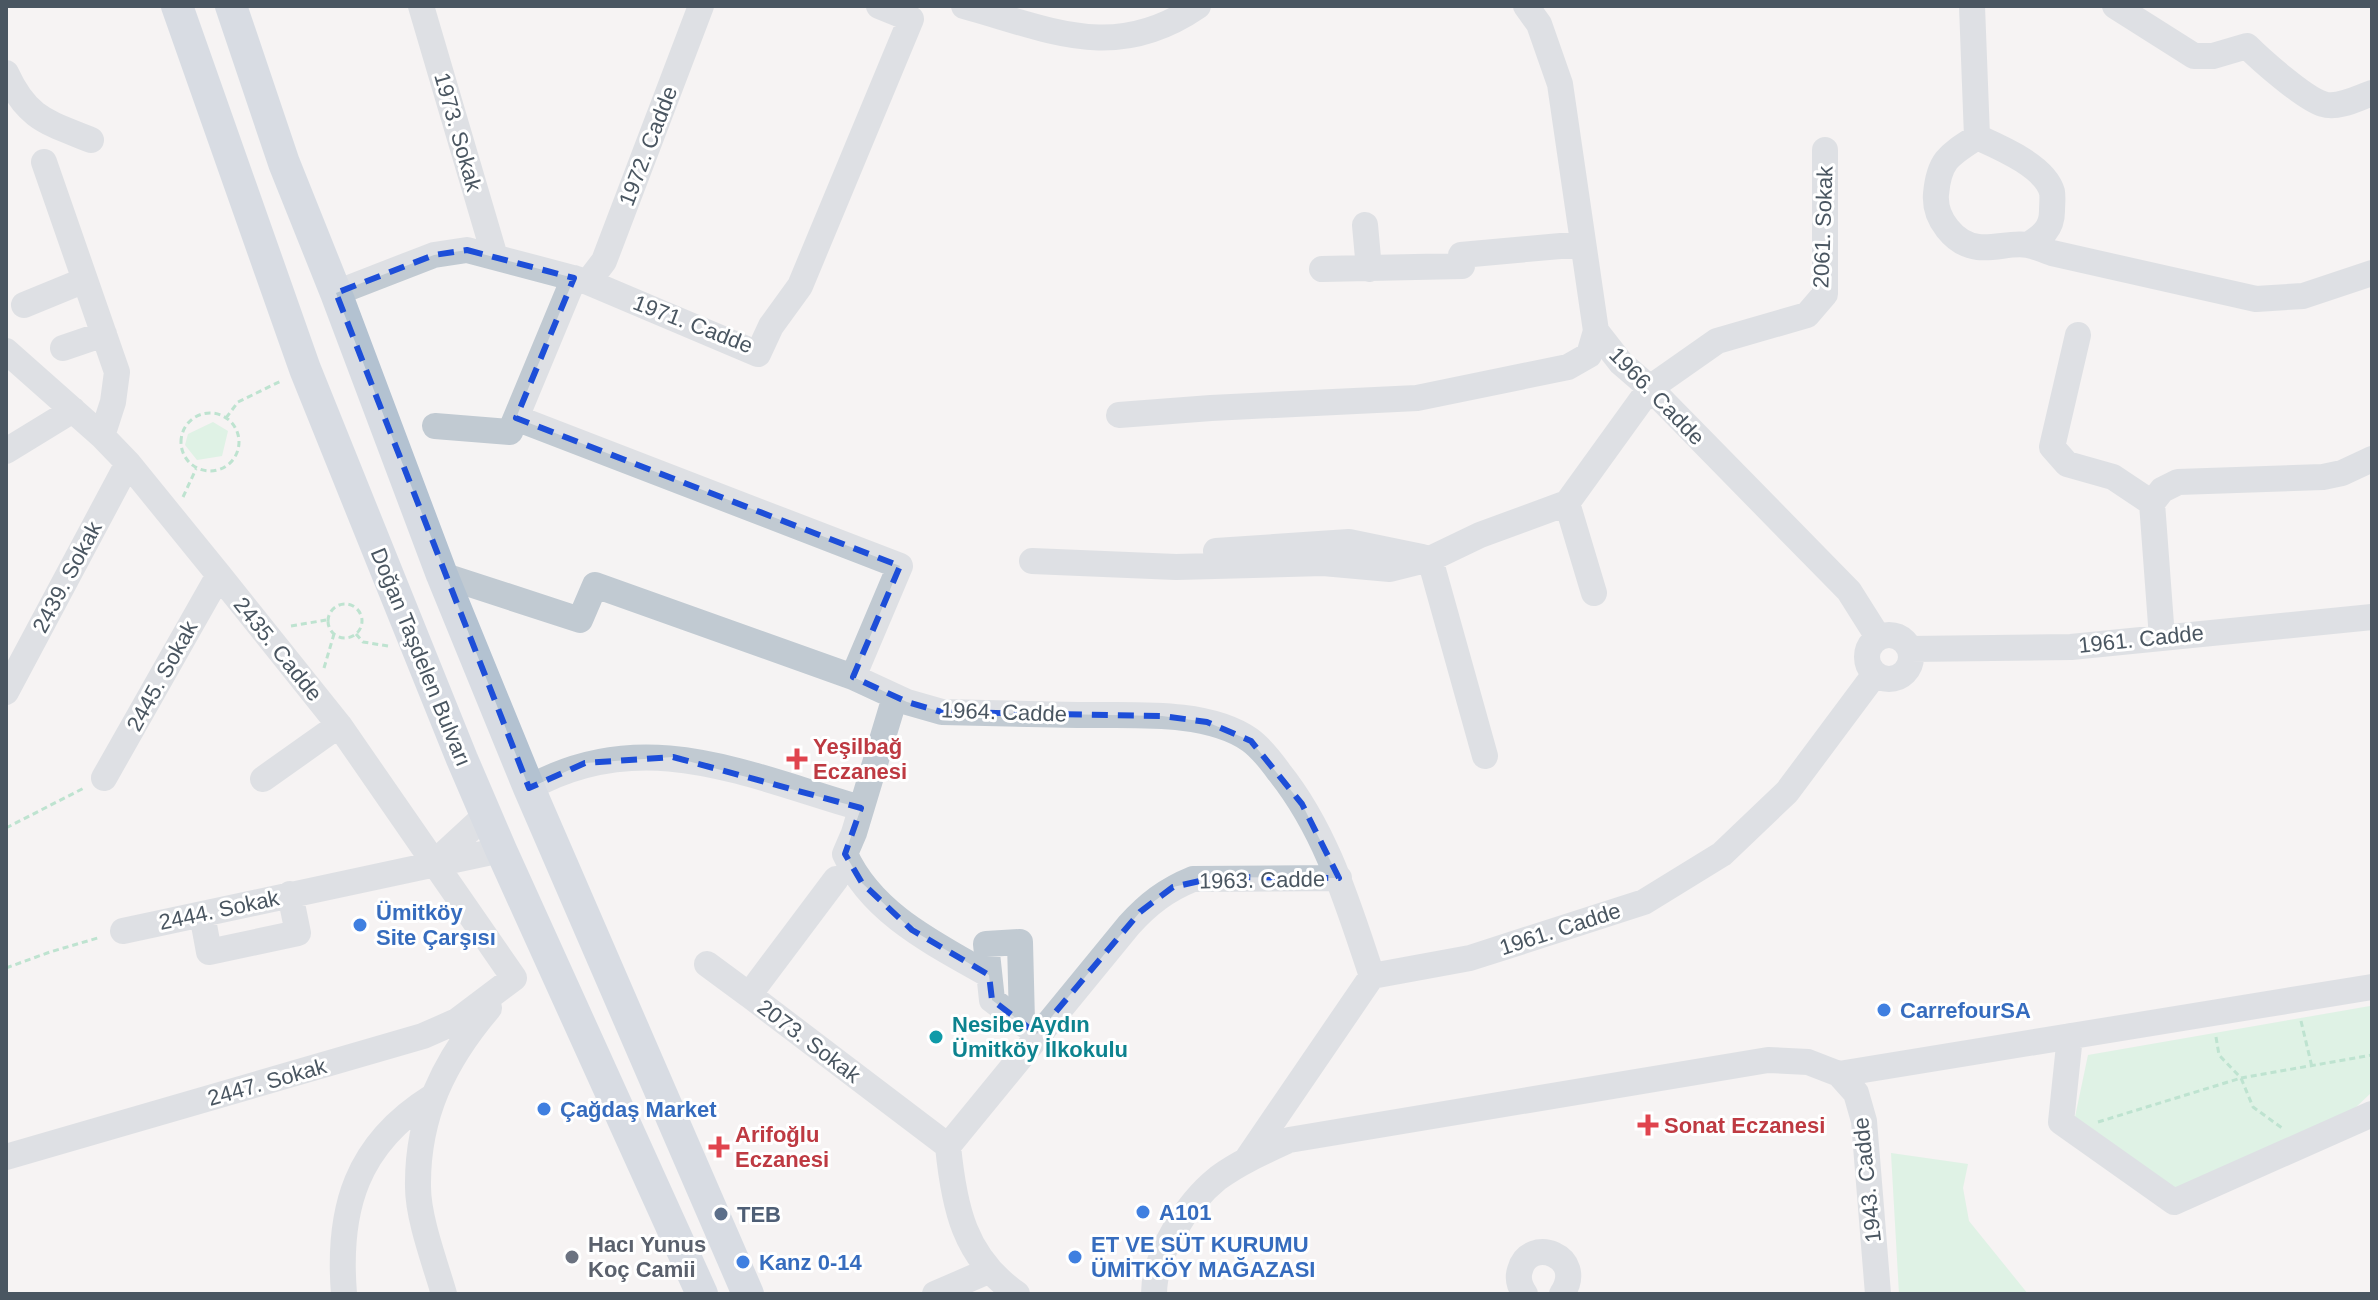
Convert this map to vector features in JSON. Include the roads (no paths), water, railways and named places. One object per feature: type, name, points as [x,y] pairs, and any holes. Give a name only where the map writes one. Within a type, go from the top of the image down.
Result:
[{"type":"main road","name":"Doğan Taşdelen Bulvarı","points":[[177,6],[305,369],[419,651],[501,850],[702,1294]]},
{"type":"main road","points":[[231,6],[284,163],[442,575],[529,788],[748,1294]]},
{"type":"main road","points":[[486,815],[507,797],[529,788]]},
{"type":"main road","points":[[501,850],[526,819],[529,788]]},
{"type":"street","name":"1973. Sokak","points":[[421,6],[495,257]]},
{"type":"street","name":"1972. Cadde","points":[[516,418],[581,280],[604,261],[701,6]]},
{"type":"street","name":"1971. Cadde","points":[[336,293],[434,255],[467,250],[581,280],[758,354],[771,326],[800,286],[921,12],[879,6]]},
{"type":"street","points":[[964,6],[1089,39],[1135,36],[1174,23],[1198,6]]},
{"type":"street","name":"1966. Cadde","points":[[1526,6],[1539,24],[1560,84],[1596,331],[1621,363],[1650,388],[1849,591],[1878,637]]},
{"type":"street","points":[[1972,6],[1977,137]]},
{"type":"street","points":[[2115,6],[2194,56],[2213,56],[2247,46],[2271,70],[2322,104],[2341,104],[2372,93]]},
{"type":"street","points":[[6,73],[21,101],[40,119],[91,140]]},
{"type":"street","points":[[1977,137],[1954,152],[1938,171],[1935,206],[1943,226],[1976,247],[2028,245],[2256,299],[2303,296],[2372,273]]},
{"type":"street","points":[[1977,137],[2036,170],[2052,190],[2052,217],[2045,235],[2028,245]]},
{"type":"street","name":"2061. Sokak","points":[[1567,503],[1650,388],[1717,341],[1807,315],[1825,294],[1825,150]]},
{"type":"street","points":[[44,162],[117,372],[113,402],[102,436]]},
{"type":"street","points":[[1365,225],[1369,269]]},
{"type":"street","points":[[1322,269],[1462,266],[1461,255],[1583,244]]},
{"type":"street","points":[[24,305],[85,280]]},
{"type":"street","points":[[1119,415],[1417,398],[1568,367],[1589,355],[1596,331]]},
{"type":"street","points":[[63,348],[104,334]]},
{"type":"street","points":[[2078,335],[2052,447],[2067,464],[2113,477],[2152,503]]},
{"type":"street","name":"2435. Cadde","points":[[6,351],[102,436],[173,518],[339,725],[514,978]]},
{"type":"street","points":[[6,451],[73,410]]},
{"type":"street","points":[[435,426],[510,432],[516,418],[900,566],[853,677]]},
{"type":"street","points":[[2162,638],[2152,503],[2162,490],[2178,482],[2323,477],[2342,473],[2372,459]]},
{"type":"street","name":"2439. Sokak","points":[[6,692],[128,463]]},
{"type":"street","points":[[1032,561],[1176,567],[1192,553],[1349,542],[1430,559],[1480,535],[1567,503],[1594,593]]},
{"type":"street","points":[[1430,559],[1485,756]]},
{"type":"street","name":"2445. Sokak","points":[[104,778],[219,575]]},
{"type":"street","name":"1964. Cadde","points":[[442,575],[580,620],[595,585],[942,712],[1162,716],[1207,722],[1230,730],[1251,741],[1286,780],[1317,829],[1339,878],[1372,976]]},
{"type":"street","name":"1961. Cadde","points":[[1910,649],[2071,647],[2372,617]]},
{"type":"street","points":[[1878,637],[1900,637],[1910,649],[1910,663],[1902,675],[1889,679],[1875,674],[1868,662],[1867,655],[1878,637]]},
{"type":"street","name":"1961. Cadde","points":[[1372,976],[1470,958],[1644,902],[1722,854],[1787,792],[1875,674]]},
{"type":"street","name":"2073. Sokak","points":[[895,697],[840,867],[749,995],[948,1146]]},
{"type":"street","points":[[263,779],[339,725]]},
{"type":"street","points":[[529,788],[585,763],[622,757],[664,757],[704,763],[861,808]]},
{"type":"street","points":[[435,862],[486,815]]},
{"type":"street","name":"2444. Sokak","points":[[123,931],[501,850]]},
{"type":"street","points":[[840,867],[900,921],[925,939],[989,975]]},
{"type":"street","name":"1963. Cadde","points":[[948,1146],[1030,1028],[1140,912],[1173,887],[1193,879],[1218,877],[1339,878]]},
{"type":"street","points":[[202,914],[209,952],[298,933],[290,894]]},
{"type":"street","points":[[1020,942],[1030,1028],[992,1000],[986,944],[1020,942]]},
{"type":"street","points":[[707,964],[749,995]]},
{"type":"street","points":[[1247,1160],[1372,976]]},
{"type":"street","points":[[444,1294],[429,1245],[418,1189],[421,1147],[432,1097],[457,1050],[514,978]]},
{"type":"street","name":"2447. Sokak","points":[[6,1157],[423,1036],[457,1021],[514,978]]},
{"type":"street","points":[[1154,1294],[1164,1247],[1186,1214],[1216,1180],[1247,1160],[1289,1140],[1768,1060],[1808,1062],[1839,1074],[2372,987]]},
{"type":"street","points":[[2070,1036],[2061,1122],[2174,1202],[2372,1114]]},
{"type":"street","name":"1943. Cadde","points":[[1839,1074],[1856,1093],[1864,1121],[1878,1294]]},
{"type":"street","points":[[344,1294],[343,1240],[349,1200],[364,1166],[383,1136],[406,1113],[432,1097]]},
{"type":"street","points":[[948,1146],[955,1199],[965,1232],[988,1271],[1017,1294]]},
{"type":"street","points":[[1525,1294],[1519,1281],[1522,1265],[1527,1258],[1542,1252],[1558,1256],[1568,1270],[1567,1286],[1562,1294]]},
{"type":"street","points":[[935,1294],[988,1271]]},
{"type":"place","name":"Yeşilbağ Eczanesi","points":[[797,759]]},
{"type":"place","name":"Ümitköy Site Çarşısı","points":[[360,925]]},
{"type":"place","name":"CarrefourSA","points":[[1884,1010]]},
{"type":"place","name":"Nesibe Aydın Ümitköy İlkokulu","points":[[936,1037]]},
{"type":"place","name":"Çağdaş Market","points":[[544,1109]]},
{"type":"place","name":"Sonat Eczanesi","points":[[1648,1125]]},
{"type":"place","name":"Arifoğlu Eczanesi","points":[[719,1147]]},
{"type":"place","name":"A101","points":[[1143,1212]]},
{"type":"place","name":"TEB","points":[[721,1214]]},
{"type":"place","name":"Hacı Yunus Koç Camii","points":[[572,1257]]},
{"type":"place","name":"ET VE SÜT KURUMU ÜMİTKÖY MAĞAZASI","points":[[1075,1257]]},
{"type":"place","name":"Kanz 0-14","points":[[743,1262]]}]
